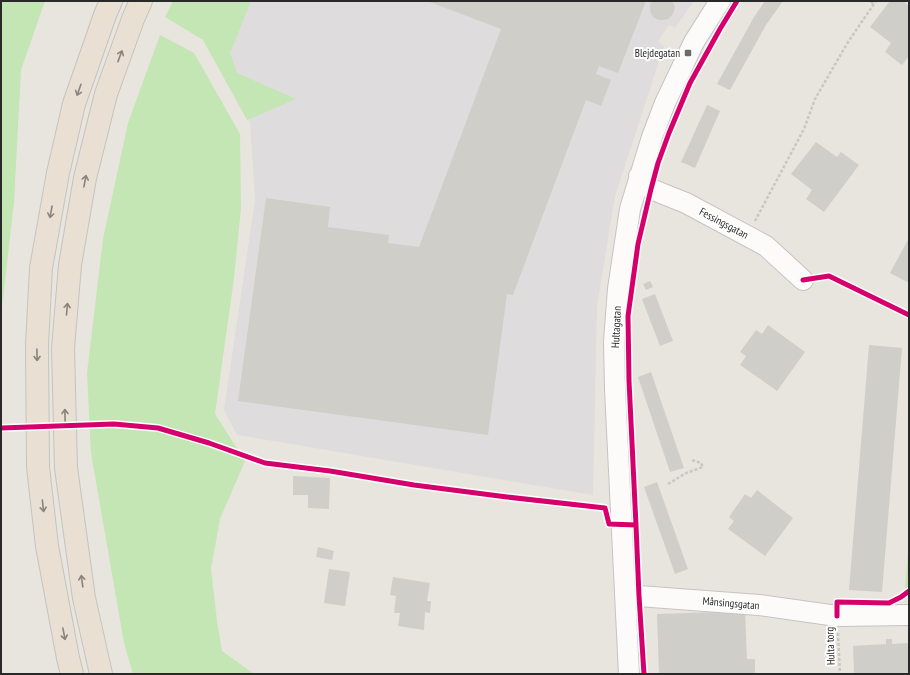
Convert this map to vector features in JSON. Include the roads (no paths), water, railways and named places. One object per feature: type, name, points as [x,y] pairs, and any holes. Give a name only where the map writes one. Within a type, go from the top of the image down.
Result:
[{"type":"highway","points":[[72,674],[47,546],[38,467],[37,337],[42,268],[58,173],[74,104],[111,1]]},
{"type":"highway","points":[[101,674],[84,598],[66,468],[63,348],[70,265],[85,178],[106,94],[141,1]]},
{"type":"street","name":"Hultagatan","points":[[628,674],[615,389],[614,342],[618,289],[630,209],[652,137],[665,103],[694,42],[720,1]]},
{"type":"street","name":"Fessingsgatan","points":[[639,176],[651,189],[686,203],[766,246],[803,280]]},
{"type":"street","name":"Månsingsgatan","points":[[625,594],[759,605],[837,616],[909,615]]},
{"type":"place","name":"Blejdegatan","points":[[688,53]]}]
